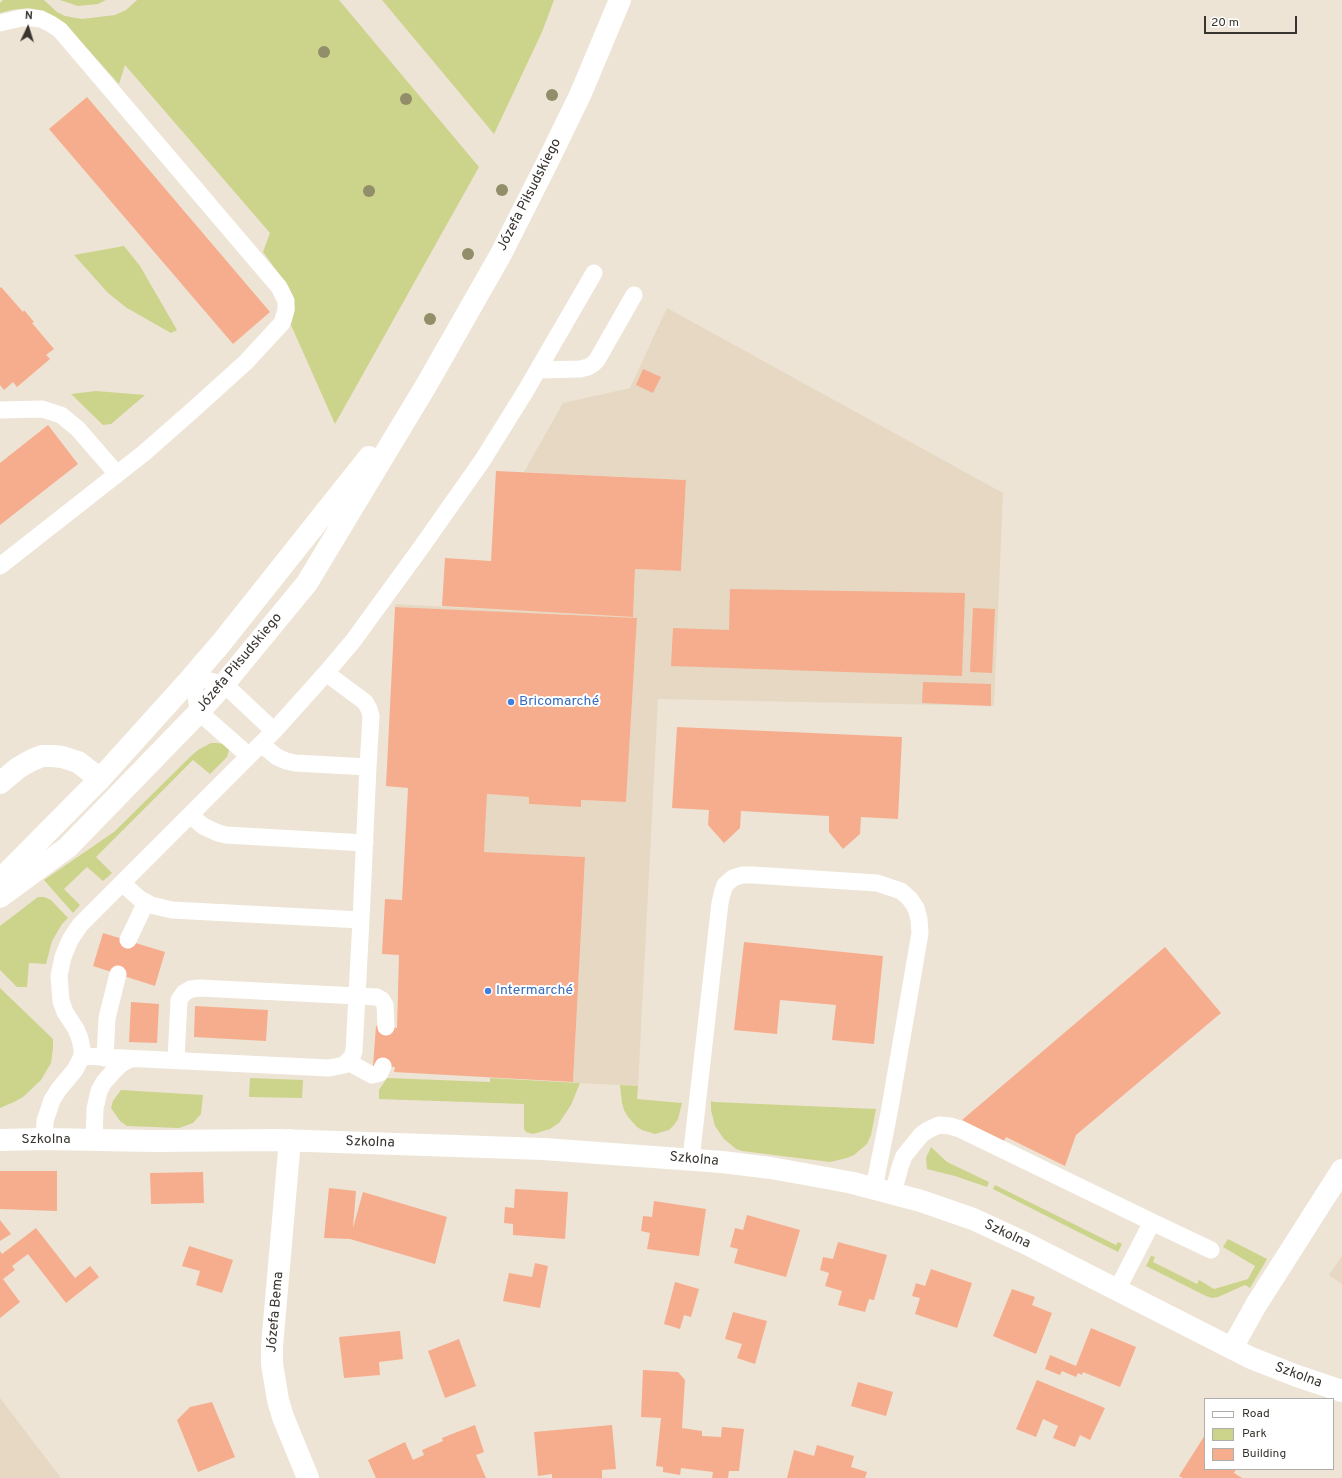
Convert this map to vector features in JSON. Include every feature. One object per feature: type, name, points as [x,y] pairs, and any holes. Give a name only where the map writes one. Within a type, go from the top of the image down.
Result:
[{"type":"street","name":"Józefa Piłsudskiego","points":[[0,897],[68,847],[199,712],[307,583],[427,384],[501,254],[581,93],[620,0]]},
{"type":"street","name":"Józefa Piłsudskiego","points":[[0,880],[100,779],[192,677],[291,556],[427,384]]},
{"type":"street","points":[[0,783],[18,768],[42,756],[66,758],[78,762],[100,779]]},
{"type":"street","name":"Szkolna","points":[[0,1140],[290,1140],[544,1149],[691,1159],[772,1168],[853,1183],[942,1208],[997,1229],[1232,1348],[1274,1367],[1342,1391]]},
{"type":"street","name":"Józefa Bema","points":[[290,1140],[272,1346],[272,1364],[282,1411],[308,1478]]},
{"type":"street","points":[[1232,1348],[1256,1305],[1340,1177]]},
{"type":"lane","points":[[0,23],[21,18],[41,19],[60,30],[279,287],[286,301],[286,310],[282,323],[246,362],[217,389],[149,449],[0,566]]},
{"type":"lane","points":[[44,1139],[45,1121],[52,1100],[75,1070],[82,1056],[80,1039],[65,1012],[61,1001],[59,976],[63,957],[70,940],[80,925],[274,731],[353,641],[451,507],[482,461],[538,370],[594,273]]},
{"type":"lane","points":[[538,370],[580,369],[593,364],[598,360],[634,295]]},
{"type":"lane","points":[[0,411],[42,409],[61,415],[78,429],[117,474]]},
{"type":"lane","points":[[82,1056],[329,1068],[344,1065],[352,1057],[354,1051],[371,716],[365,702],[326,673]]},
{"type":"lane","points":[[274,731],[224,684],[192,677],[199,712],[255,750],[295,763],[368,767]]},
{"type":"lane","points":[[190,815],[203,826],[226,835],[365,843]]},
{"type":"lane","points":[[691,1159],[720,903],[725,885],[733,878],[742,875],[877,883],[901,892],[910,899],[916,908],[919,919],[920,933],[890,1113],[884,1191]]},
{"type":"lane","points":[[122,883],[131,892],[146,902],[160,908],[172,910],[360,920]]},
{"type":"lane","points":[[128,940],[146,902]]},
{"type":"lane","points":[[105,1058],[107,1018],[118,974]]},
{"type":"lane","points":[[176,1060],[179,1000],[184,993],[191,989],[212,988],[377,997],[382,1000],[385,1005],[386,1027]]},
{"type":"lane","points":[[94,1140],[95,1109],[99,1092],[104,1082],[112,1073],[121,1064],[130,1059]]},
{"type":"lane","points":[[348,1062],[372,1075],[380,1073],[383,1066]]},
{"type":"lane","points":[[884,1191],[900,1167],[910,1147],[934,1126],[944,1125],[960,1129],[1211,1250]]},
{"type":"lane","points":[[1117,1290],[1152,1222]]},
{"type":"shaded area","points":[[667,308],[1003,493],[994,706],[658,699],[638,1086],[580,1083],[573,1082],[585,857],[484,852],[487,794],[529,797],[529,804],[580,807],[581,800],[626,802],[637,619],[395,607],[395,604],[633,617],[635,569],[681,571],[686,480],[524,472],[563,403],[630,388]]},
{"type":"shaded area","points":[[1342,1256],[1342,1284],[1329,1275]]},
{"type":"shaded area","points":[[0,1398],[61,1478],[0,1478]]},
{"type":"green space","points":[[3,0],[44,0],[57,12],[65,16],[82,19],[115,15],[126,10],[137,0],[339,0],[479,167],[335,424],[291,325],[295,309],[292,295],[288,286],[263,252],[270,233],[125,65],[119,84],[61,21],[44,11],[29,8],[0,13],[0,3]]},
{"type":"green space","points":[[60,0],[106,0],[98,4],[78,6]]},
{"type":"green space","points":[[382,0],[554,0],[542,32],[494,134]]},
{"type":"green space","points":[[124,246],[140,266],[177,330],[171,333],[127,308],[108,293],[74,255]]},
{"type":"green space","points":[[96,391],[145,395],[111,424],[103,425],[71,394]]},
{"type":"green space","points":[[211,743],[225,744],[229,750],[227,757],[210,774],[193,760],[96,857],[112,873],[103,881],[87,867],[64,889],[80,905],[73,913],[44,880],[114,832],[190,757],[198,750]]},
{"type":"green space","points":[[38,897],[44,897],[51,900],[68,918],[62,924],[52,941],[46,964],[29,963],[27,987],[17,987],[0,970],[0,926]]},
{"type":"green space","points":[[0,988],[53,1039],[53,1048],[51,1063],[41,1080],[23,1097],[0,1108]]},
{"type":"green space","points":[[250,1078],[303,1080],[302,1098],[249,1097]]},
{"type":"green space","points":[[387,1078],[490,1082],[490,1078],[580,1083],[571,1105],[559,1123],[550,1129],[533,1134],[526,1132],[524,1129],[524,1104],[379,1099],[379,1090]]},
{"type":"green space","points":[[620,1085],[638,1086],[637,1099],[682,1103],[678,1119],[669,1130],[655,1134],[642,1130],[637,1127],[628,1117],[624,1110]]},
{"type":"green space","points":[[121,1090],[203,1095],[201,1114],[193,1123],[179,1128],[127,1126],[120,1121],[111,1108],[113,1101]]},
{"type":"green space","points":[[711,1101],[876,1109],[871,1135],[867,1144],[854,1155],[830,1162],[736,1149],[724,1139],[715,1126],[711,1110]]},
{"type":"green space","points":[[931,1147],[947,1162],[989,1182],[987,1187],[955,1176],[927,1169],[926,1158]]},
{"type":"green space","points":[[995,1185],[1116,1245],[1118,1242],[1122,1244],[1118,1252],[993,1189]]},
{"type":"green space","points":[[1228,1239],[1267,1259],[1250,1288],[1245,1285],[1218,1297],[1212,1298],[1146,1266],[1151,1256],[1155,1257],[1153,1262],[1197,1284],[1199,1280],[1214,1289],[1248,1279],[1255,1266],[1223,1247]]},
{"type":"building","points":[[87,97],[270,312],[233,344],[49,129]]},
{"type":"building","points":[[1,287],[23,312],[24,310],[34,322],[32,323],[54,349],[46,355],[50,359],[17,387],[13,382],[4,390],[0,385]]},
{"type":"building","points":[[643,369],[661,377],[653,393],[636,385]]},
{"type":"building","points":[[48,425],[78,464],[0,525],[0,463]]},
{"type":"building","points":[[496,471],[686,480],[681,571],[635,569],[633,617],[442,606],[445,558],[491,561]]},
{"type":"building","points":[[730,589],[965,593],[962,676],[671,666],[673,628],[729,630]]},
{"type":"building","points":[[395,607],[637,618],[626,802],[581,800],[581,807],[529,804],[529,797],[487,794],[484,852],[585,857],[573,1082],[394,1072],[395,1067],[373,1066],[376,1026],[397,1028],[399,955],[382,954],[385,899],[402,900],[408,788],[386,786]]},
{"type":"building","points":[[973,608],[995,609],[992,673],[970,672]]},
{"type":"building","points":[[923,682],[991,684],[991,706],[922,703]]},
{"type":"building","points":[[677,727],[902,737],[898,819],[861,817],[860,834],[843,849],[829,832],[829,816],[741,811],[740,828],[724,843],[708,825],[709,810],[672,808]]},
{"type":"building","points":[[103,933],[165,952],[155,986],[93,966]]},
{"type":"building","points":[[744,942],[883,956],[874,1044],[832,1040],[836,1005],[780,1000],[777,1034],[734,1030]]},
{"type":"building","points":[[1165,947],[1221,1013],[1076,1135],[1065,1166],[1006,1137],[1004,1141],[962,1120]]},
{"type":"building","points":[[131,1002],[159,1004],[157,1043],[129,1042]]},
{"type":"building","points":[[195,1006],[268,1010],[266,1041],[194,1037]]},
{"type":"building","points":[[0,1171],[57,1171],[57,1211],[0,1209]]},
{"type":"building","points":[[203,1172],[204,1203],[151,1204],[150,1173]]},
{"type":"building","points":[[329,1188],[356,1191],[353,1228],[363,1192],[447,1217],[435,1264],[350,1239],[324,1238]]},
{"type":"building","points":[[515,1189],[568,1192],[565,1239],[513,1235],[513,1224],[504,1223],[505,1207],[514,1208]]},
{"type":"building","points":[[654,1201],[706,1209],[699,1256],[647,1249],[650,1233],[641,1231],[643,1216],[652,1217]]},
{"type":"building","points":[[747,1215],[800,1230],[786,1277],[734,1263],[738,1249],[730,1247],[735,1228],[743,1230]]},
{"type":"building","points":[[0,1220],[11,1234],[0,1241]]},
{"type":"building","points":[[36,1228],[75,1278],[90,1266],[99,1277],[66,1303],[28,1254],[12,1266],[15,1270],[3,1279],[20,1302],[0,1318],[0,1251],[2,1254]]},
{"type":"building","points":[[838,1242],[887,1255],[874,1300],[869,1299],[865,1312],[838,1305],[842,1291],[825,1286],[829,1273],[820,1270],[823,1257],[833,1259]]},
{"type":"building","points":[[189,1246],[233,1260],[222,1293],[196,1285],[200,1271],[182,1266]]},
{"type":"building","points":[[535,1263],[548,1266],[540,1308],[503,1301],[509,1273],[532,1277]]},
{"type":"building","points":[[931,1269],[972,1283],[957,1328],[915,1314],[920,1298],[912,1296],[916,1283],[925,1286]]},
{"type":"building","points":[[675,1282],[699,1289],[691,1317],[684,1315],[680,1329],[664,1324]]},
{"type":"building","points":[[1012,1289],[1035,1297],[1032,1305],[1052,1313],[1036,1354],[993,1336]]},
{"type":"building","points":[[733,1312],[767,1321],[755,1364],[737,1358],[742,1344],[725,1339]]},
{"type":"building","points":[[1091,1328],[1136,1347],[1120,1387],[1083,1372],[1082,1375],[1078,1373],[1076,1377],[1062,1371],[1060,1375],[1045,1369],[1050,1355],[1076,1366]]},
{"type":"building","points":[[400,1331],[403,1359],[379,1362],[380,1375],[344,1378],[339,1337]]},
{"type":"building","points":[[459,1339],[476,1386],[445,1398],[428,1351]]},
{"type":"building","points":[[643,1370],[678,1372],[685,1380],[682,1428],[702,1431],[702,1436],[721,1437],[722,1427],[744,1429],[739,1471],[729,1471],[728,1478],[712,1478],[713,1472],[681,1468],[680,1475],[663,1472],[663,1467],[656,1466],[661,1418],[641,1417]]},
{"type":"building","points":[[1037,1380],[1105,1408],[1090,1440],[1080,1435],[1075,1447],[1053,1438],[1058,1426],[1043,1419],[1036,1437],[1016,1429]]},
{"type":"building","points":[[858,1382],[893,1392],[886,1416],[851,1406]]},
{"type":"building","points":[[212,1402],[235,1457],[198,1472],[177,1420],[190,1407]]},
{"type":"building","points":[[475,1425],[484,1452],[476,1455],[486,1478],[376,1478],[368,1460],[405,1442],[413,1460],[424,1455],[422,1450],[443,1441],[442,1438]]},
{"type":"building","points":[[612,1425],[616,1469],[602,1470],[602,1478],[552,1478],[552,1474],[538,1476],[534,1432]]},
{"type":"building","points":[[1204,1437],[1204,1470],[1236,1470],[1234,1473],[1242,1478],[1183,1478],[1179,1476]]},
{"type":"building","points":[[817,1445],[854,1456],[851,1467],[867,1472],[865,1478],[787,1478],[794,1450],[814,1456]]},
{"type":"place","name":"Bricomarché","points":[[511,702]]},
{"type":"place","name":"Intermarché","points":[[488,991]]}]
